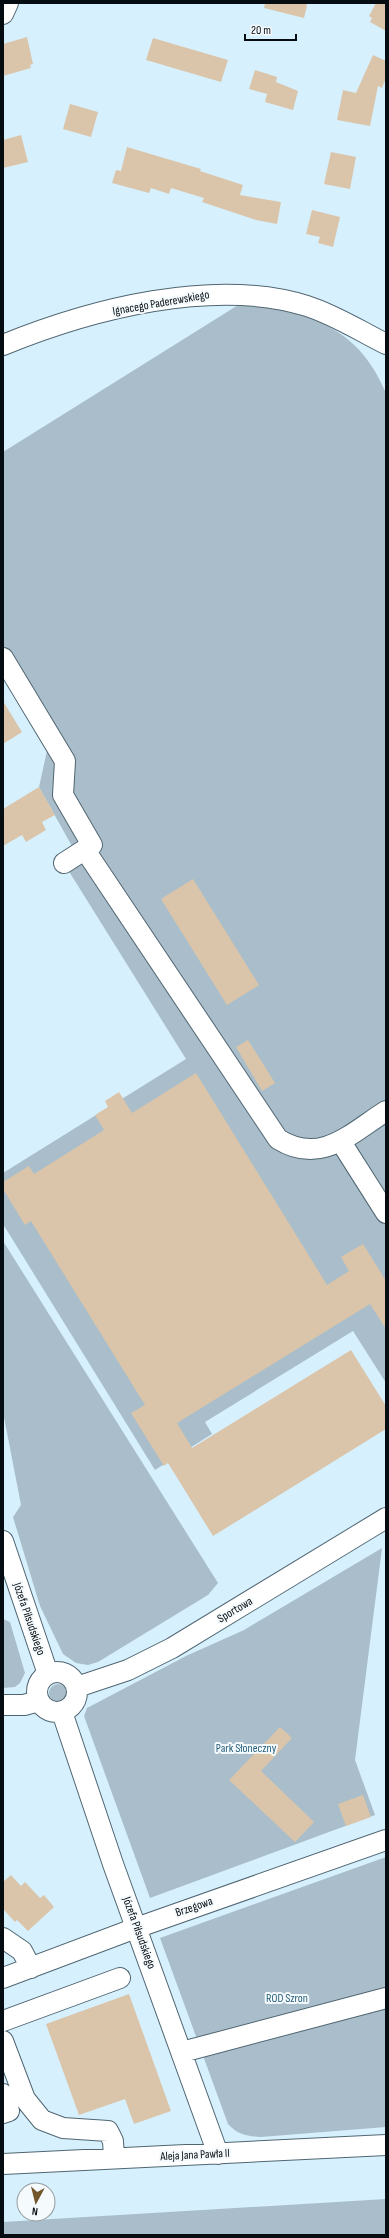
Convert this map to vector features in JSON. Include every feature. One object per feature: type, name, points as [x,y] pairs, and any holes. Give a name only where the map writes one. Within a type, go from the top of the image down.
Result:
[{"type":"street","points":[[3,14],[8,3]]},
{"type":"street","name":"Ignacego Paderewskiego","points":[[3,345],[95,315],[167,300],[223,294],[265,297],[306,306],[330,315],[386,344]]},
{"type":"street","points":[[3,658],[65,761],[63,795],[92,845],[64,863]]},
{"type":"street","points":[[85,850],[278,1139],[294,1147],[313,1150],[341,1142],[386,1111]]},
{"type":"street","points":[[341,1142],[386,1213]]},
{"type":"street","name":"Sportowa","points":[[77,1687],[128,1670],[172,1648],[386,1518]]},
{"type":"street","name":"Józefa Piłsudskiego","points":[[3,1541],[48,1674]]},
{"type":"street","points":[[60,1672],[66,1674],[75,1682],[77,1687],[76,1700],[73,1705],[62,1712],[49,1710],[39,1701],[37,1689],[39,1683],[48,1674],[60,1672]]},
{"type":"street","points":[[3,1705],[24,1705],[39,1701]]},
{"type":"street","name":"Józefa Piłsudskiego","points":[[62,1712],[136,1928],[218,2154]]},
{"type":"street","name":"Brzegowa","points":[[3,1978],[136,1928],[386,1840]]},
{"type":"street","points":[[3,1938],[22,1952],[31,1968]]},
{"type":"street","points":[[3,2021],[120,1978]]},
{"type":"street","points":[[182,2052],[386,1998]]},
{"type":"street","points":[[3,2041],[25,2099],[42,2120],[63,2128],[108,2131],[113,2141],[114,2158]]},
{"type":"street","points":[[3,2094],[9,2111],[3,2113]]},
{"type":"street","name":"Aleja Jana Pawła II","points":[[3,2164],[386,2145]]},
{"type":"green space","points":[[243,302],[289,312],[310,318],[328,326],[345,337],[361,352],[374,370],[386,393],[386,1383],[353,1331],[205,1422],[212,1434],[155,1470],[3,1224],[3,1173],[186,1059],[60,857],[73,848],[39,787],[48,746],[3,672],[3,452]]},
{"type":"green space","points":[[3,1241],[218,1583],[208,1595],[98,1662],[88,1665],[76,1663],[63,1654],[40,1606],[13,1517],[21,1505],[3,1412]]},
{"type":"green space","name":"Park Słoneczny","points":[[382,1548],[355,1760],[375,1815],[150,1898],[84,1716],[87,1708],[186,1656],[244,1630]]},
{"type":"green space","points":[[3,1619],[10,1622],[25,1673],[20,1683],[15,1687],[3,1688]]},
{"type":"green space","points":[[54,1684],[62,1684],[67,1689],[65,1700],[62,1702],[54,1702],[49,1697],[49,1689]]},
{"type":"green space","name":"ROD Szron","points":[[386,1857],[386,2127],[261,2137],[235,2131],[228,2124],[160,1938]]},
{"type":"green space","points":[[386,2199],[386,2235],[3,2235],[3,2222],[56,2222],[56,2219]]},
{"type":"building","points":[[265,3],[306,3],[307,6],[304,18],[264,8]]},
{"type":"building","points":[[376,3],[386,3],[386,31],[370,22],[372,18],[369,16]]},
{"type":"building","points":[[27,37],[33,64],[30,65],[31,68],[3,76],[3,44]]},
{"type":"building","points":[[153,38],[228,60],[221,82],[146,60]]},
{"type":"building","points":[[373,55],[386,61],[386,78],[382,88],[378,86],[370,126],[337,120],[343,90],[356,93]]},
{"type":"building","points":[[255,70],[277,77],[276,82],[298,91],[293,110],[265,102],[267,94],[249,89]]},
{"type":"building","points":[[70,104],[98,112],[91,137],[63,129]]},
{"type":"building","points":[[21,135],[28,162],[3,168],[3,140]]},
{"type":"building","points":[[127,147],[201,169],[200,171],[243,185],[240,195],[281,202],[277,224],[256,220],[202,202],[204,198],[171,188],[169,194],[151,188],[149,193],[112,183],[116,170],[121,171]]},
{"type":"building","points":[[331,152],[356,157],[350,189],[324,184]]},
{"type":"building","points":[[312,210],[340,217],[333,247],[318,243],[320,237],[306,234]]},
{"type":"building","points":[[3,701],[22,732],[3,744]]},
{"type":"building","points":[[39,787],[55,815],[42,822],[46,830],[26,842],[22,835],[3,846],[3,809]]},
{"type":"building","points":[[193,879],[259,985],[227,1005],[161,899]]},
{"type":"building","points":[[248,1040],[275,1083],[262,1091],[236,1047]]},
{"type":"building","points":[[196,1073],[327,1285],[349,1271],[341,1257],[363,1244],[386,1281],[386,1329],[370,1304],[177,1423],[192,1448],[351,1350],[386,1406],[386,1429],[213,1536],[168,1463],[164,1466],[131,1413],[145,1405],[31,1221],[25,1225],[3,1189],[3,1182],[29,1166],[34,1174],[104,1130],[95,1115],[108,1107],[105,1101],[119,1092],[132,1113]]},
{"type":"building","points":[[280,1727],[292,1738],[261,1771],[314,1822],[295,1842],[229,1780]]},
{"type":"building","points":[[363,1795],[371,1817],[346,1826],[338,1804]]},
{"type":"building","points":[[11,1875],[21,1886],[25,1882],[40,1898],[44,1895],[54,1907],[28,1931],[17,1920],[15,1922],[3,1909],[3,1882]]},
{"type":"building","points":[[129,1994],[171,2111],[134,2124],[125,2099],[79,2115],[46,2024]]}]
